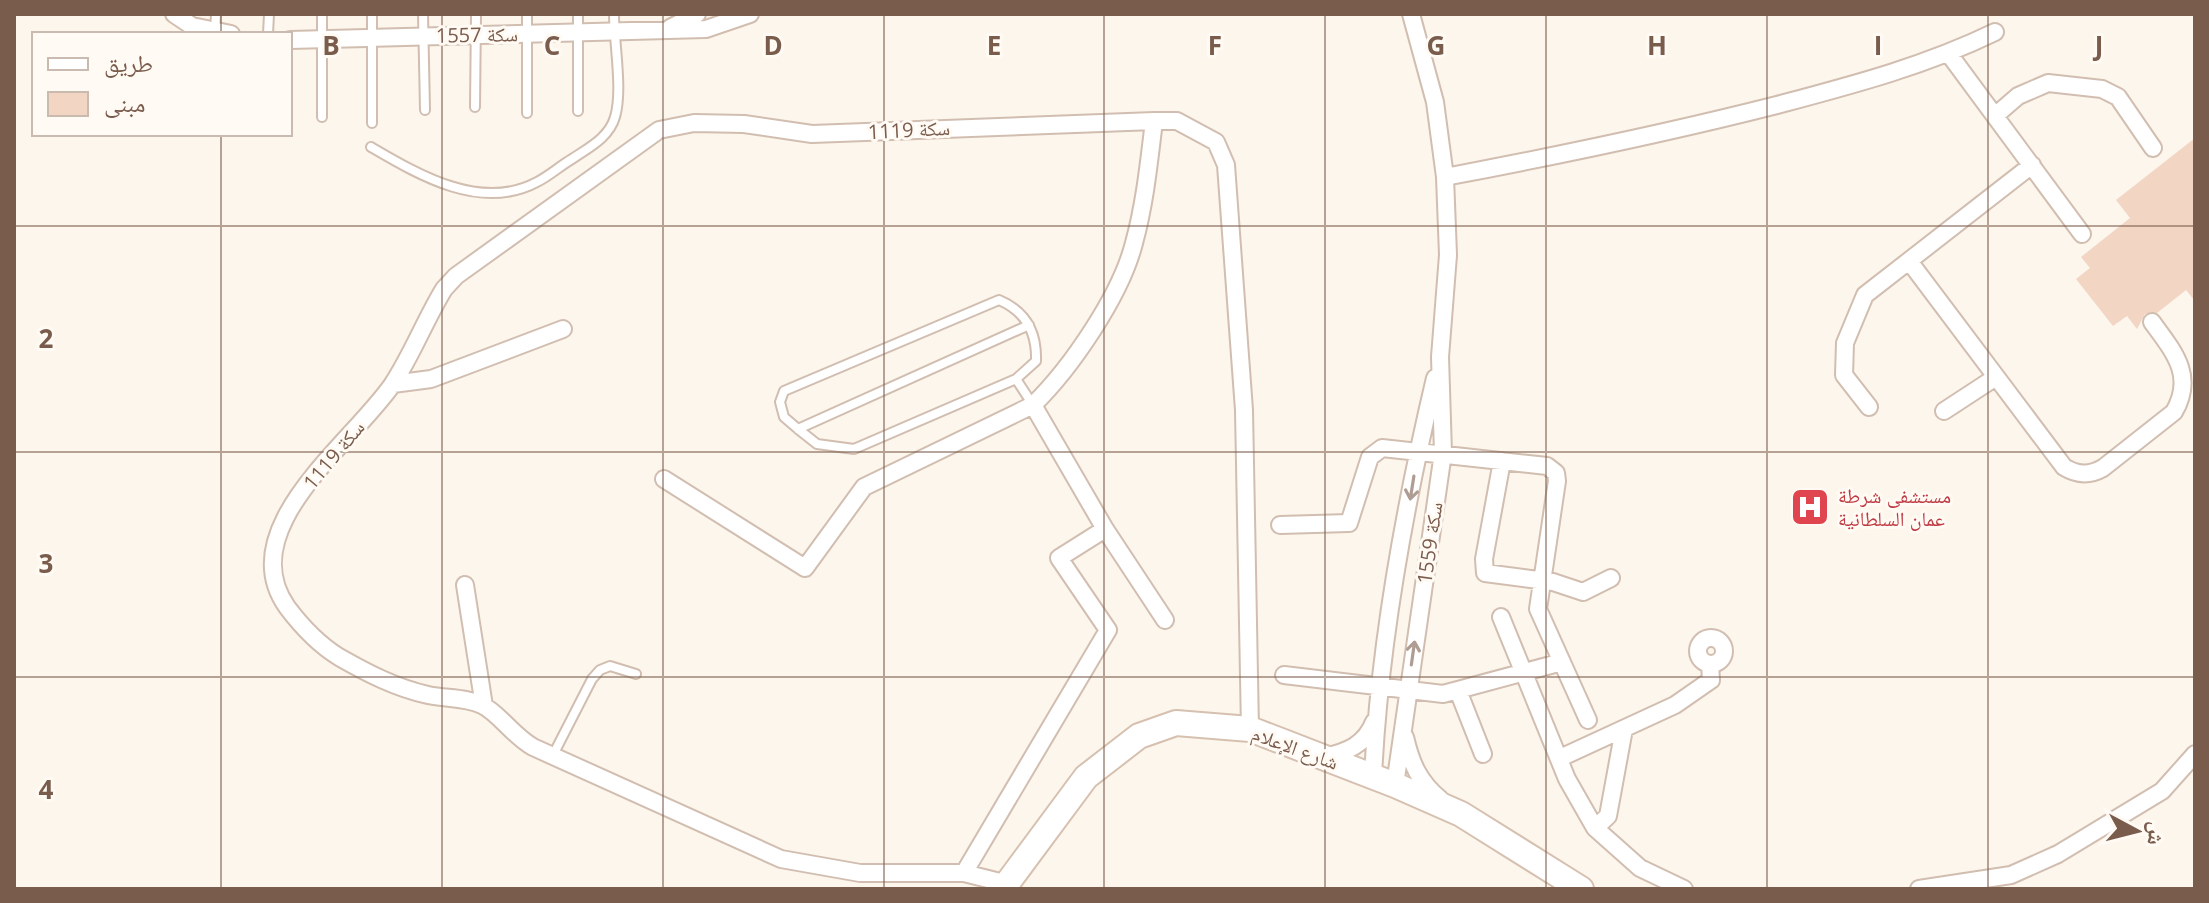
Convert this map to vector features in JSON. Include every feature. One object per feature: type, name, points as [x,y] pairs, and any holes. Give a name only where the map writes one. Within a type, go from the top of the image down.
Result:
[{"type":"main road","name":"شارع الإعلام","points":[[1004,886],[1086,777],[1139,736],[1176,723],[1250,729],[1384,781],[1461,814],[1581,889]]},
{"type":"street","points":[[174,14],[192,26],[219,32]]},
{"type":"street","name":"سكة 1557","points":[[665,31],[697,14]]},
{"type":"street","name":"سكة 1557","points":[[292,40],[579,32],[614,22],[665,31],[706,29],[750,14]]},
{"type":"street","name":"سكة 1559","points":[[1384,781],[1403,727],[1443,453],[1440,357],[1448,255],[1445,177],[1435,102],[1411,14]]},
{"type":"street","points":[[1445,177],[1649,138],[1883,77],[1949,54],[1995,32]]},
{"type":"street","points":[[1949,54],[2082,234]]},
{"type":"street","points":[[1996,115],[2018,96],[2048,83],[2102,89],[2118,97],[2153,148]]},
{"type":"street","points":[[664,479],[805,568],[864,487],[1033,405],[1062,377],[1087,340],[1134,246],[1154,121]]},
{"type":"street","name":"سكة 1119","points":[[484,706],[402,688],[337,655],[303,629],[280,597],[270,566],[278,529],[294,502],[393,384],[433,307],[456,276],[659,130],[694,123],[744,124],[812,134],[1177,121],[1216,142],[1226,165],[1244,410],[1250,729]]},
{"type":"street","points":[[1869,407],[1844,375],[1845,343],[1865,295],[2032,165]]},
{"type":"street","points":[[1909,261],[2064,467],[2072,472],[2093,473],[2174,412],[2180,402],[2185,378],[2174,352],[2152,322]]},
{"type":"street","points":[[393,384],[431,379],[563,329]]},
{"type":"street","name":"سكة 1559","points":[[1322,757],[1358,746],[1370,733],[1376,717],[1418,450],[1440,357]]},
{"type":"street","points":[[1944,411],[1996,377]]},
{"type":"street","points":[[1033,405],[1105,529],[1165,620]]},
{"type":"street","points":[[1280,525],[1349,523],[1370,457],[1382,448],[1547,466],[1556,473],[1538,609],[1588,720]]},
{"type":"street","points":[[1502,461],[1484,559],[1485,573],[1540,581],[1583,592],[1611,578]]},
{"type":"street","points":[[964,873],[1108,630],[1059,558],[1105,529]]},
{"type":"street","points":[[465,585],[484,706],[513,735],[552,756],[781,859],[860,873],[964,873],[1004,886]]},
{"type":"street","points":[[1501,617],[1572,789],[1595,828],[1640,868],[1684,889]]},
{"type":"street","points":[[1284,675],[1380,690],[1459,693],[1562,662]]},
{"type":"street","points":[[1560,758],[1675,705],[1711,680],[1710,664]]},
{"type":"street","points":[[1459,693],[1483,754]]},
{"type":"street","name":"سكة 1559","points":[[1376,717],[1384,781]]},
{"type":"street","name":"سكة 1559","points":[[1403,727],[1412,763],[1422,782],[1461,814]]},
{"type":"street","points":[[1595,828],[1608,816],[1624,729]]},
{"type":"street","points":[[1919,889],[2011,875],[2058,854],[2162,791],[2195,754]]},
{"type":"lane","points":[[322,14],[322,117]]},
{"type":"lane","points":[[372,14],[372,123]]},
{"type":"lane","points":[[423,14],[425,110]]},
{"type":"lane","points":[[475,107],[476,14]]},
{"type":"lane","points":[[527,14],[527,113]]},
{"type":"lane","points":[[578,14],[578,111]]},
{"type":"lane","points":[[371,147],[414,172],[469,191],[514,190],[535,183],[598,141],[613,122],[617,106],[614,22]]},
{"type":"lane","points":[[999,300],[1017,307],[1029,325],[1037,347],[1036,361],[1016,379],[854,449],[817,444],[784,417],[780,402],[784,391],[999,300]]},
{"type":"lane","points":[[798,429],[1029,325]]},
{"type":"lane","points":[[1016,379],[1033,405]]},
{"type":"lane","points":[[552,756],[595,674],[610,666],[636,674]]},
{"type":"building","points":[[2195,138],[2195,301],[2186,290],[2157,313],[2145,314],[2137,329],[2127,316],[2113,326],[2076,279],[2090,268],[2081,257],[2130,218],[2116,200]]},
{"type":"place","name":"مستشفى شرطة عمان السلطانية","points":[[1810,507]]}]
